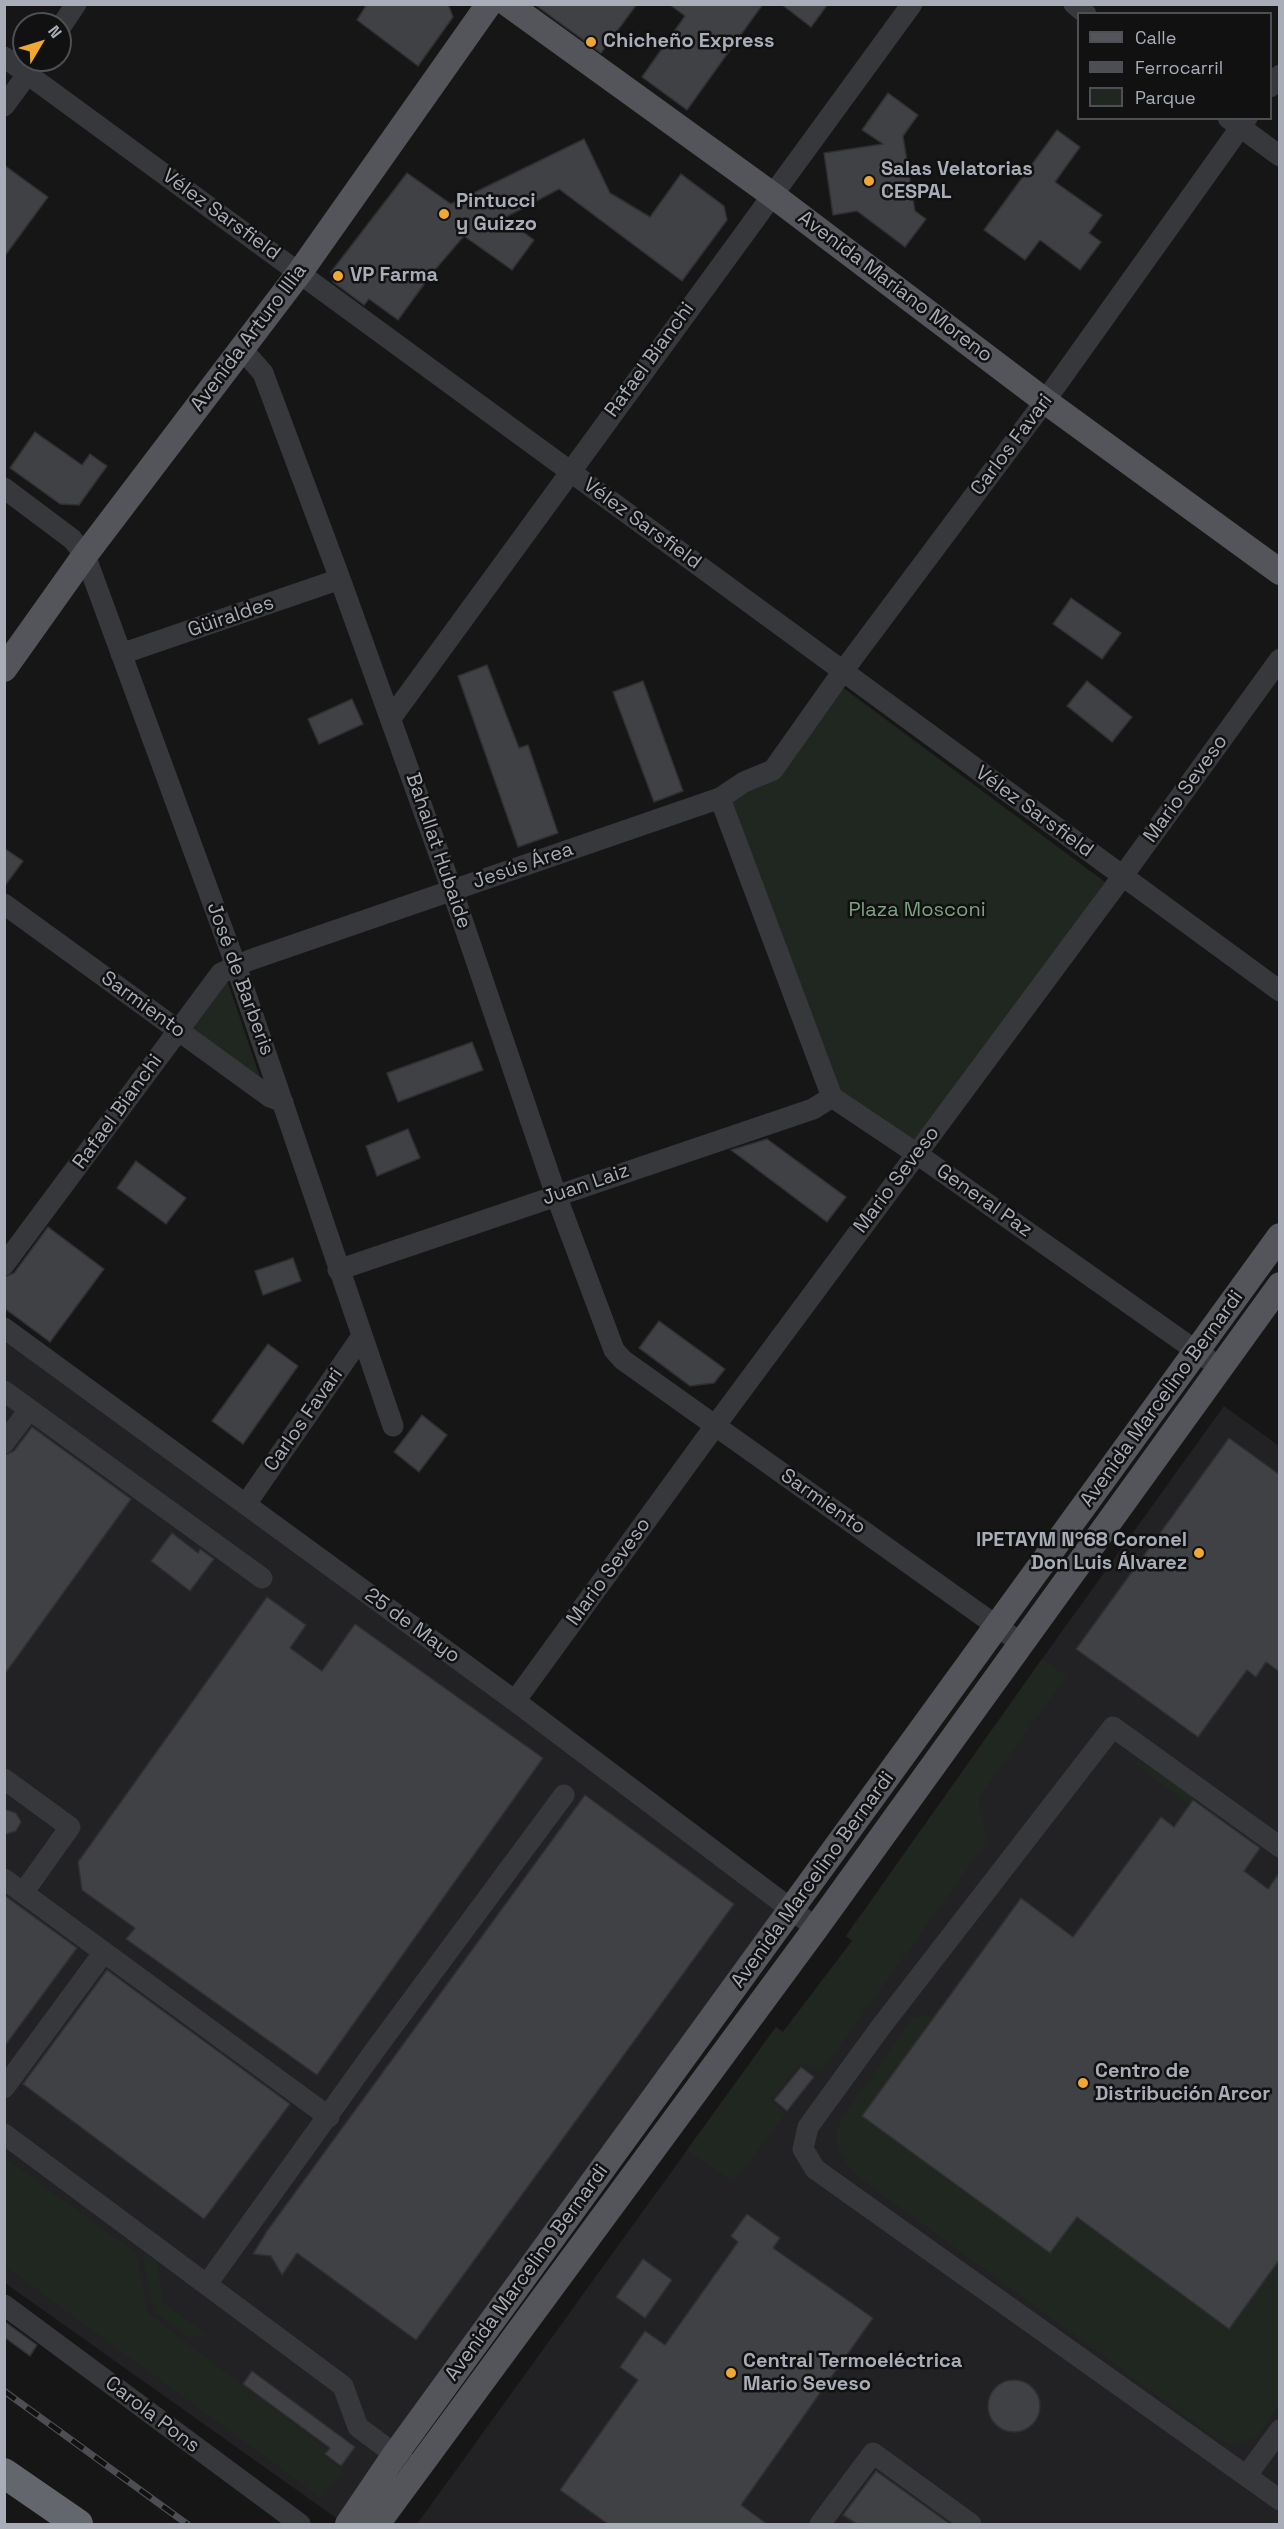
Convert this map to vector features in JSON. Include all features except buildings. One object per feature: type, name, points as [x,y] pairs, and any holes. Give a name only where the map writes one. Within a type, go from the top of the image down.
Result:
[{"type":"highway","points":[[4,2473],[78,2524]]},
{"type":"main road","name":"Avenida Arturo Illia","points":[[4,669],[78,547],[241,348],[300,272],[489,4]]},
{"type":"main road","name":"Avenida Mariano Moreno","points":[[508,4],[771,194],[1045,401],[1280,572]]},
{"type":"main road","name":"Avenida Marcelino Bernardi","points":[[348,2524],[394,2456],[1280,1236]]},
{"type":"main road","name":"Avenida Marcelino Bernardi","points":[[376,2524],[816,1928],[1219,1367],[1280,1286]]},
{"type":"street","name":"Rafael Bianchi","points":[[391,718],[771,194],[912,4]]},
{"type":"street","points":[[4,106],[29,72]]},
{"type":"street","name":"Vélez Sarsfield","points":[[40,72],[300,272],[1280,991]]},
{"type":"street","points":[[1238,122],[1280,156]]},
{"type":"street","name":"Carlos Favari","points":[[773,770],[843,672],[1045,401],[1238,122]]},
{"type":"street","name":"Bahallat Hubaide","points":[[241,348],[263,373],[391,718],[556,1195],[614,1350],[623,1360]]},
{"type":"street","points":[[4,488],[78,547]]},
{"type":"street","name":"José de Barberis","points":[[78,547],[121,654],[236,966],[393,1426]]},
{"type":"street","name":"Güiraldes","points":[[121,654],[340,579]]},
{"type":"street","name":"Mario Seveso","points":[[514,1701],[1122,877],[1280,659]]},
{"type":"street","name":"Jesús Área","points":[[236,966],[720,798],[744,783],[773,770]]},
{"type":"street","points":[[720,798],[832,1097]]},
{"type":"street","name":"Sarmiento","points":[[4,904],[270,1097],[283,1102]]},
{"type":"street","name":"Rafael Bianchi","points":[[4,1265],[215,977],[236,966]]},
{"type":"street","name":"General Paz","points":[[832,1097],[917,1154],[1219,1367]]},
{"type":"street","name":"Juan Laiz","points":[[338,1270],[813,1109],[832,1097]]},
{"type":"street","name":"25 de Mayo","points":[[4,1328],[514,1701],[816,1928]]},
{"type":"street","name":"Carlos Favari","points":[[246,1504],[362,1336]]},
{"type":"street","name":"Sarmiento","points":[[623,1360],[1022,1644]]},
{"type":"street","points":[[4,1391],[262,1578]]},
{"type":"street","points":[[4,1443],[29,1410]]},
{"type":"street","points":[[1280,1847],[1113,1727],[880,2028],[808,2127],[803,2149],[815,2169],[1280,2500]]},
{"type":"street","points":[[4,1779],[70,1827],[23,1893]]},
{"type":"street","points":[[207,2284],[375,2050],[564,1795]]},
{"type":"street","points":[[4,1880],[329,2116]]},
{"type":"street","points":[[4,2088],[104,1952]]},
{"type":"street","points":[[4,2134],[343,2386],[358,2427],[394,2456],[416,2470]]},
{"type":"street","name":"Carola Pons","points":[[4,2305],[300,2524]]},
{"type":"street","points":[[1246,2475],[1280,2430]]},
{"type":"street","points":[[820,2524],[873,2453],[971,2524]]},
{"type":"shaded area","points":[[5,1339],[790,1913],[339,2520],[5,2283]]},
{"type":"shaded area","points":[[1224,1406],[1279,1446],[1279,2524],[417,2524],[776,2027],[783,2032],[852,1941],[846,1936]]},
{"type":"green space","name":"Plaza Mosconi","points":[[842,687],[1105,882],[917,1145],[837,1092],[731,797]]},
{"type":"green space","points":[[226,977],[262,1083],[184,1028]]},
{"type":"green space","points":[[1042,1659],[1067,1676],[978,1798],[987,1841],[822,2070],[799,2065],[771,2100],[785,2114],[734,2181],[687,2150],[776,2027],[783,2032],[852,1941],[846,1936]]},
{"type":"green space","points":[[1139,1757],[1195,1798],[1190,1805],[1135,1764]]},
{"type":"green space","points":[[934,2017],[862,2116],[974,2199],[1001,2161],[986,2206],[1050,2253],[1077,2217],[1228,2329],[1279,2259],[1279,2404],[1255,2438],[1236,2445],[1213,2436],[856,2175],[847,2164],[839,2150],[836,2135],[840,2121],[913,2018]]},
{"type":"green space","points":[[5,2158],[136,2253],[148,2314],[327,2449],[323,2456],[343,2470],[323,2499],[5,2266]]},
{"type":"green space","points":[[142,2252],[157,2262],[163,2303],[207,2334],[191,2339],[153,2311]]},
{"type":"railway","points":[[4,2391],[187,2524]]},
{"type":"place","name":"Chicheño Express","points":[[591,42]]},
{"type":"place","name":"Salas Velatorias CESPAL","points":[[869,181]]},
{"type":"place","name":"Pintucci y Guizzo","points":[[444,214]]},
{"type":"place","name":"VP Farma","points":[[338,276]]},
{"type":"place","name":"IPETAYM Nº68 Coronel Don Luis Álvarez","points":[[1199,1553]]},
{"type":"place","name":"Centro de Distribución Arcor","points":[[1083,2083]]},
{"type":"place","name":"Central Termoeléctrica Mario Seveso","points":[[731,2373]]}]
